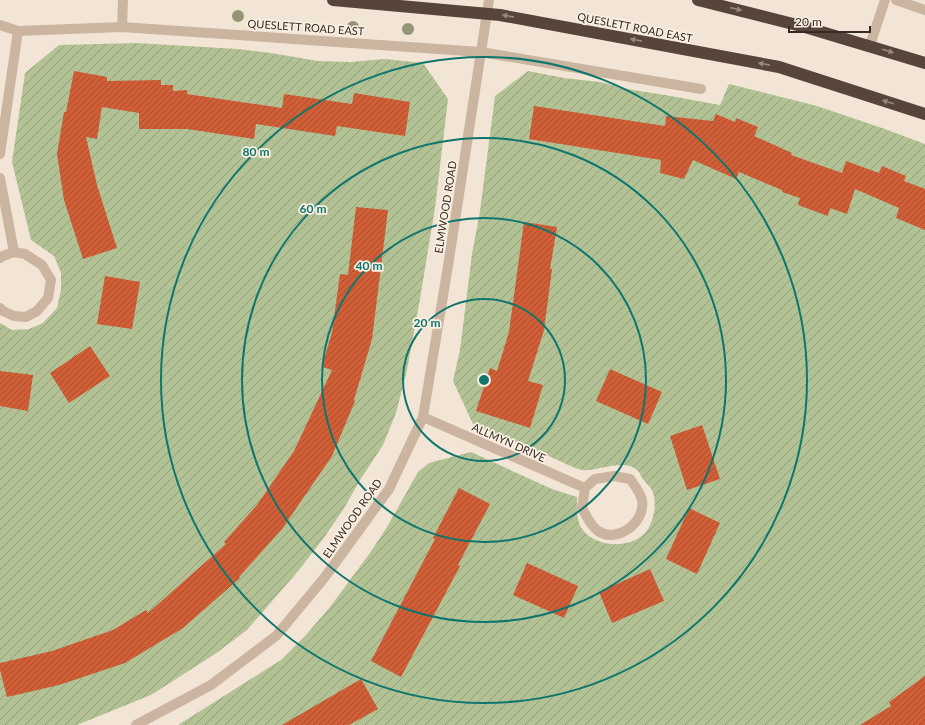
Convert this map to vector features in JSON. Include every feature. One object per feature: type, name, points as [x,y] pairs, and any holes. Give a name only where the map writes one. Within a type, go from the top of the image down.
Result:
[{"type":"highway","name":"QUESLETT ROAD EAST","points":[[333,0],[508,16],[779,67],[925,114]]},
{"type":"highway","points":[[698,0],[805,26],[925,63]]},
{"type":"street","points":[[122,27],[123,0]]},
{"type":"street","name":"ELMWOOD ROAD","points":[[136,725],[212,685],[276,636],[325,577],[388,489],[423,417],[448,266],[488,0]]},
{"type":"street","points":[[870,45],[885,0]]},
{"type":"street","points":[[896,0],[925,10]]},
{"type":"street","name":"QUESLETT ROAD EAST","points":[[0,25],[18,31],[122,27],[481,52],[701,89]]},
{"type":"street","points":[[0,154],[18,31]]},
{"type":"street","points":[[0,178],[14,252]]},
{"type":"street","points":[[0,258],[14,252],[26,254],[42,265],[51,280],[48,298],[37,311],[26,317],[14,316],[0,308]]},
{"type":"street","name":"ALLMYN DRIVE","points":[[423,417],[585,488]]},
{"type":"street","points":[[614,476],[630,479],[639,490],[642,502],[640,516],[622,534],[608,536],[597,531],[588,520],[582,508],[585,488],[595,478],[614,476]]},
{"type":"green space","points":[[137,43],[238,49],[318,61],[350,62],[385,59],[423,63],[448,99],[435,208],[407,370],[396,413],[383,445],[360,480],[343,510],[299,570],[247,630],[215,654],[151,695],[77,725],[0,725],[0,323],[12,330],[29,329],[43,323],[57,308],[61,290],[61,273],[54,256],[31,240],[12,162],[25,73],[59,45]]},
{"type":"green space","points":[[528,71],[564,78],[600,82],[633,90],[720,105],[729,84],[817,106],[925,144],[925,725],[178,725],[281,660],[305,636],[330,607],[370,553],[387,527],[418,472],[429,463],[471,452],[552,489],[577,497],[577,514],[582,529],[589,536],[599,541],[609,544],[631,542],[640,537],[647,530],[654,513],[654,497],[651,489],[638,471],[633,467],[619,465],[588,470],[578,469],[473,424],[453,381],[460,350],[472,254],[480,211],[495,96]]},
{"type":"building","points":[[74,71],[107,77],[107,81],[161,80],[161,85],[173,85],[173,91],[187,90],[187,94],[282,108],[284,94],[352,104],[354,93],[410,102],[405,136],[337,126],[335,136],[256,124],[254,139],[187,129],[139,129],[139,113],[102,107],[97,139],[86,137],[97,185],[117,248],[83,259],[64,200],[57,154],[64,112],[66,112]]},
{"type":"building","points":[[534,106],[665,126],[666,116],[713,121],[716,114],[735,122],[736,118],[758,127],[754,136],[792,153],[791,155],[842,173],[846,161],[879,173],[882,166],[906,176],[904,181],[925,189],[925,230],[896,218],[899,208],[855,189],[847,214],[830,208],[828,216],[798,205],[800,198],[782,192],[782,190],[739,172],[736,179],[693,160],[684,179],[660,173],[661,160],[529,139]]},
{"type":"building","points":[[356,207],[388,210],[372,339],[354,400],[355,401],[332,456],[282,529],[239,577],[240,578],[183,628],[125,663],[59,685],[7,697],[0,670],[0,663],[52,651],[113,630],[146,610],[148,613],[226,544],[224,542],[257,505],[294,451],[332,370],[322,367],[332,332],[340,274],[348,275]]},
{"type":"building","points":[[524,222],[557,227],[550,269],[552,269],[544,330],[528,381],[543,385],[530,428],[476,411],[490,368],[497,371],[509,332]]},
{"type":"building","points":[[105,276],[140,282],[132,329],[97,324]]},
{"type":"building","points":[[90,346],[110,376],[69,403],[50,373]]},
{"type":"building","points":[[610,369],[662,392],[648,424],[596,401]]},
{"type":"building","points":[[0,371],[33,375],[28,411],[0,406]]},
{"type":"building","points":[[702,425],[720,479],[687,490],[670,436]]},
{"type":"building","points":[[459,488],[490,504],[458,565],[460,566],[401,677],[371,661],[435,539],[433,538]]},
{"type":"building","points":[[689,508],[720,523],[697,574],[666,559]]},
{"type":"building","points":[[527,563],[578,586],[564,618],[513,595]]},
{"type":"building","points":[[650,569],[664,601],[612,623],[599,592]]},
{"type":"building","points":[[925,676],[925,725],[860,725],[891,706],[889,702]]},
{"type":"building","points":[[361,679],[378,709],[349,725],[282,725]]}]
